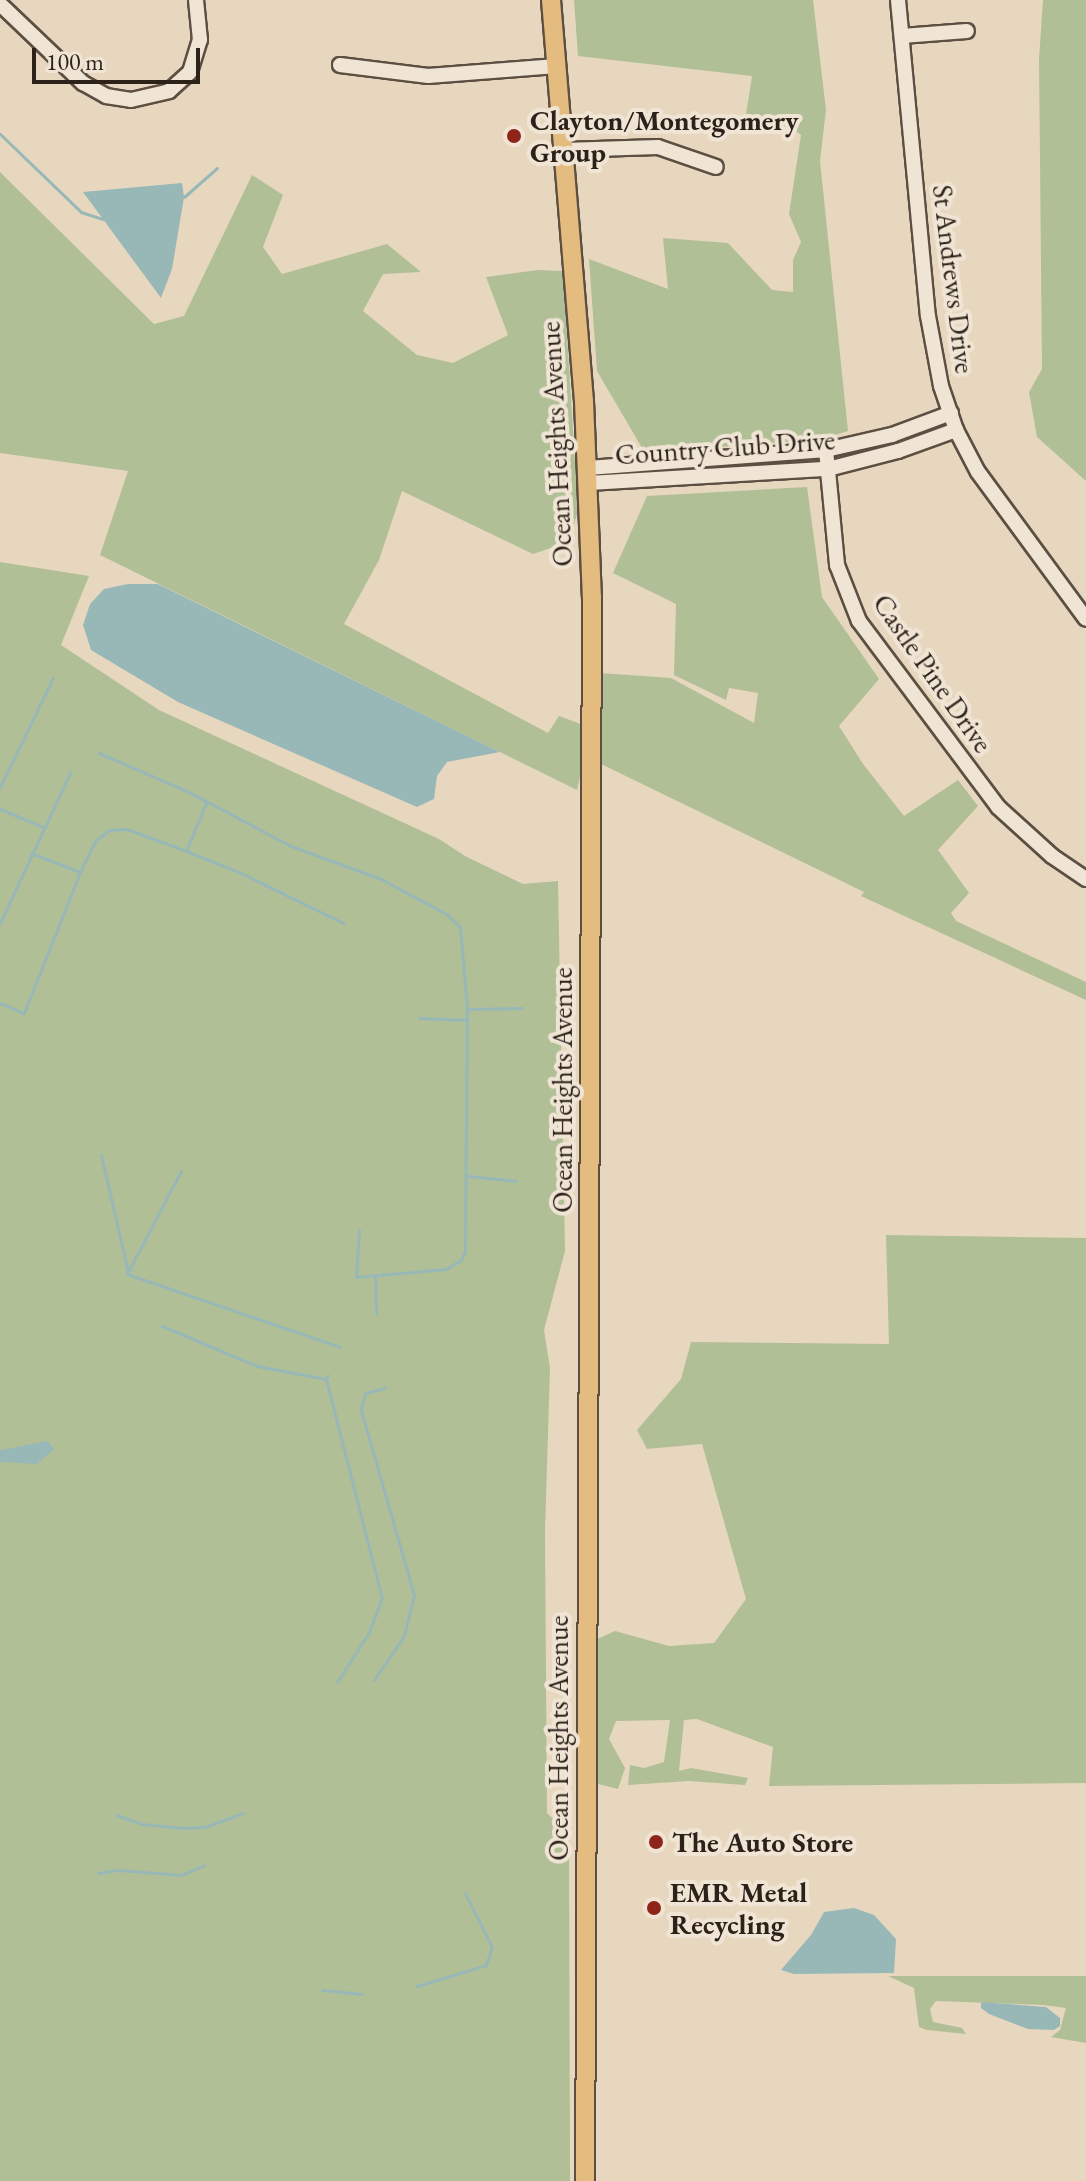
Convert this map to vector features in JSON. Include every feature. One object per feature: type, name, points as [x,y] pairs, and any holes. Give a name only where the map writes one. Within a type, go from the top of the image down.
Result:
[{"type":"main road","name":"Ocean Heights Avenue","points":[[551,0],[589,476],[592,1006],[585,2181]]},
{"type":"street","points":[[0,4],[83,83],[106,96],[131,100],[169,91],[190,72],[200,40],[196,0]]},
{"type":"street","name":"St Andrews Drive","points":[[898,0],[935,362],[956,430],[993,493],[1086,619]]},
{"type":"street","points":[[902,36],[967,31]]},
{"type":"street","points":[[340,65],[428,76],[557,66]]},
{"type":"street","points":[[564,150],[658,147],[716,167]]},
{"type":"street","name":"Country Club Drive","points":[[589,476],[826,450],[892,435],[951,413]]},
{"type":"street","name":"Country Club Drive","points":[[589,476],[828,469],[898,451],[956,430]]},
{"type":"street","name":"Castle Pine Drive","points":[[826,450],[837,565],[851,606],[868,635],[998,807],[1052,856],[1086,879]]},
{"type":"green space","points":[[574,0],[813,0],[826,110],[820,161],[848,431],[821,439],[645,453],[597,371],[589,259],[668,289],[663,238],[728,243],[772,290],[793,292],[793,260],[801,242],[789,214],[801,135],[791,127],[745,121],[752,76],[578,56]]},
{"type":"green space","points":[[1043,0],[1086,0],[1086,481],[1037,437],[1029,392],[1042,369],[1039,59]]},
{"type":"green space","points":[[0,172],[154,324],[184,316],[252,175],[283,195],[263,247],[282,274],[387,244],[421,272],[383,274],[363,311],[417,355],[453,363],[508,335],[486,277],[538,270],[563,271],[578,511],[568,542],[533,554],[402,491],[379,560],[344,624],[548,733],[559,716],[578,723],[583,727],[583,764],[577,790],[100,555],[128,471],[0,453]]},
{"type":"green space","points":[[807,487],[822,597],[879,679],[839,726],[863,764],[904,816],[958,780],[978,806],[938,850],[969,893],[951,913],[956,921],[1086,982],[1086,1000],[861,896],[864,892],[599,763],[600,673],[671,678],[754,723],[758,693],[729,688],[726,700],[674,675],[676,604],[613,573],[647,496]]},
{"type":"green space","points":[[0,562],[89,576],[61,645],[159,710],[439,839],[465,856],[523,884],[558,881],[565,1251],[544,1330],[550,1368],[545,1533],[547,1813],[569,1834],[570,2181],[0,2181]]},
{"type":"green space","points":[[886,1235],[1086,1238],[1086,1783],[769,1786],[773,1747],[697,1719],[684,1720],[679,1771],[691,1768],[748,1778],[745,1785],[689,1781],[628,1785],[630,1765],[644,1768],[664,1762],[670,1720],[616,1721],[609,1739],[625,1768],[618,1789],[594,1783],[595,1640],[615,1631],[669,1646],[714,1643],[746,1599],[702,1444],[647,1449],[637,1430],[681,1379],[691,1342],[889,1344]]},
{"type":"green space","points":[[888,1976],[1086,1976],[1086,2043],[1051,2037],[1060,2030],[1066,2008],[1043,2005],[936,2001],[930,2009],[933,2022],[962,2028],[966,2034],[927,2030],[919,2027],[914,1988]]},
{"type":"water","points":[[182,183],[184,197],[172,269],[161,298],[83,192]]},
{"type":"water","points":[[128,584],[158,584],[500,752],[447,762],[437,776],[434,799],[417,807],[178,702],[91,650],[83,625],[90,604],[104,589]]},
{"type":"water","points":[[48,1441],[54,1449],[37,1464],[0,1462],[0,1450]]},
{"type":"water","points":[[854,1908],[874,1915],[896,1939],[894,1973],[794,1974],[781,1970],[811,1935],[824,1912]]},
{"type":"water","points":[[981,2002],[1046,2007],[1060,2018],[1060,2026],[1054,2030],[1028,2029],[989,2014],[981,2008]]},
{"type":"waterway","points":[[0,134],[81,212],[103,219]]},
{"type":"waterway","points":[[184,197],[217,168]]},
{"type":"waterway","points":[[0,787],[53,678]]},
{"type":"waterway","points":[[99,753],[187,791],[291,846],[381,879],[448,915],[460,927],[467,1009],[465,1251],[461,1260],[446,1269],[356,1277],[359,1230]]},
{"type":"waterway","points":[[0,923],[70,773]]},
{"type":"waterway","points":[[186,851],[206,803]]},
{"type":"waterway","points":[[0,809],[43,827]]},
{"type":"waterway","points":[[0,1003],[24,1013],[80,872],[95,841],[109,830],[127,829],[186,851],[241,873],[343,923]]},
{"type":"waterway","points":[[31,853],[80,872]]},
{"type":"waterway","points":[[467,1009],[522,1008]]},
{"type":"waterway","points":[[419,1018],[467,1020]]},
{"type":"waterway","points":[[101,1155],[128,1272]]},
{"type":"waterway","points":[[129,1270],[181,1171]]},
{"type":"waterway","points":[[468,1176],[516,1181]]},
{"type":"waterway","points":[[127,1274],[340,1347]]},
{"type":"waterway","points":[[375,1276],[376,1314]]},
{"type":"waterway","points":[[162,1326],[257,1366],[326,1379],[328,1376]]},
{"type":"waterway","points":[[326,1379],[382,1598],[368,1634],[337,1682]]},
{"type":"waterway","points":[[374,1680],[404,1636],[414,1595],[361,1410],[365,1393],[385,1388]]},
{"type":"waterway","points":[[116,1815],[142,1824],[183,1828],[205,1827],[243,1813]]},
{"type":"waterway","points":[[98,1873],[118,1870],[181,1875],[204,1865]]},
{"type":"waterway","points":[[417,1986],[486,1965],[492,1947],[465,1893]]},
{"type":"waterway","points":[[322,1990],[362,1994]]},
{"type":"place","name":"Clayton/Montegomery Group","points":[[514,136]]},
{"type":"place","name":"The Auto Store","points":[[656,1842]]},
{"type":"place","name":"EMR Metal Recycling","points":[[654,1908]]}]
